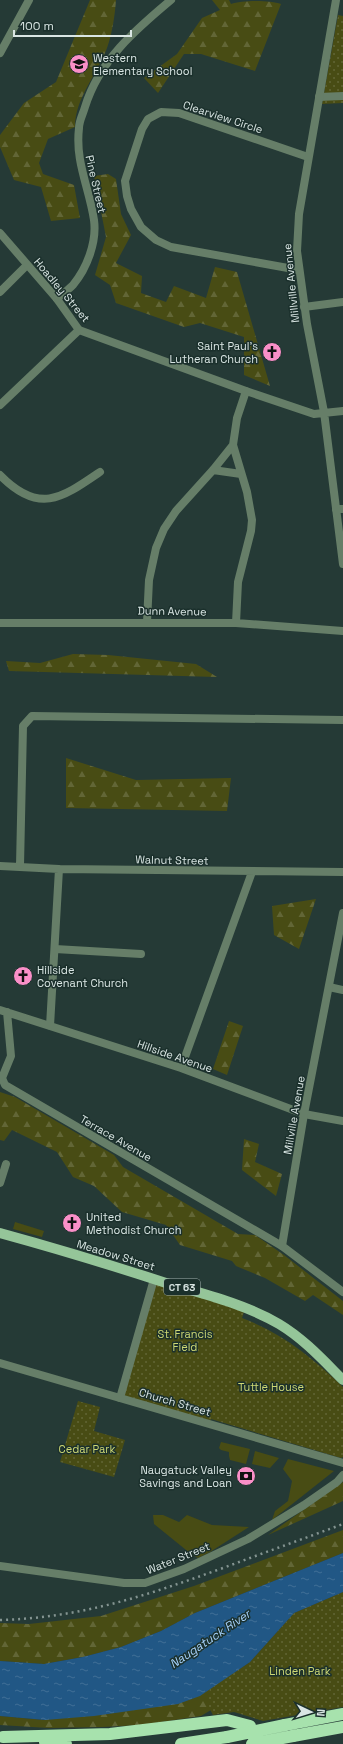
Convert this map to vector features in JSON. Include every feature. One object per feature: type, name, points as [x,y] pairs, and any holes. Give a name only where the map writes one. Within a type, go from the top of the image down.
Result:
[{"type":"highway","points":[[181,1744],[227,1737],[343,1714]]},
{"type":"highway","points":[[2,1737],[110,1734],[227,1720],[250,1726]]},
{"type":"highway","points":[[252,1744],[343,1726]]},
{"type":"highway","points":[[2,1737],[66,1744]]},
{"type":"main road","name":"Meadow Street","points":[[0,1233],[154,1279],[243,1308],[274,1321],[308,1345],[343,1380]]},
{"type":"street","points":[[0,53],[29,0]]},
{"type":"street","name":"Pine Street","points":[[57,299],[73,285],[87,264],[94,240],[94,221],[78,154],[79,126],[88,96],[104,66],[133,32],[171,0]]},
{"type":"street","name":"Millville Avenue","points":[[336,0],[308,157],[297,233],[299,270],[304,307],[324,412],[340,509],[343,564]]},
{"type":"street","points":[[319,97],[343,96]]},
{"type":"street","name":"Clearview Circle","points":[[299,270],[171,247],[156,240],[141,227],[131,209],[125,181],[142,129],[148,119],[161,112],[179,113],[308,157]]},
{"type":"street","name":"Hoadley Street","points":[[0,233],[57,299],[79,330],[246,391],[314,414],[343,411]]},
{"type":"street","points":[[0,292],[27,265]]},
{"type":"street","points":[[304,307],[343,302]]},
{"type":"street","points":[[0,406],[79,330]]},
{"type":"street","points":[[236,623],[238,582],[251,530],[252,520],[247,492],[233,445],[237,418],[246,391]]},
{"type":"street","points":[[147,622],[149,580],[156,548],[164,529],[190,494],[213,470],[233,445]]},
{"type":"street","points":[[213,470],[241,474]]},
{"type":"street","points":[[0,475],[21,492],[32,497],[42,499],[56,498],[71,492],[100,472]]},
{"type":"street","name":"Dunn Avenue","points":[[0,623],[236,623],[343,631]]},
{"type":"street","points":[[20,866],[23,726],[32,716],[343,720]]},
{"type":"street","name":"Walnut Street","points":[[0,866],[59,869],[343,872]]},
{"type":"street","points":[[50,1026],[59,869]]},
{"type":"street","points":[[181,1068],[252,872]]},
{"type":"street","name":"Millville Avenue","points":[[282,1246],[304,1114],[343,913]]},
{"type":"street","points":[[55,950],[141,954]]},
{"type":"street","points":[[329,987],[343,990]]},
{"type":"street","name":"Hillside Avenue","points":[[4,1011],[181,1068],[304,1114],[343,1121]]},
{"type":"street","name":"Terrace Avenue","points":[[4,1011],[11,1056],[2,1078],[5,1085],[282,1246]]},
{"type":"street","points":[[0,1183],[6,1164]]},
{"type":"street","points":[[282,1246],[343,1292]]},
{"type":"street","points":[[120,1398],[154,1279]]},
{"type":"street","name":"Church Street","points":[[0,1363],[343,1463]]},
{"type":"street","name":"Water Street","points":[[0,1566],[124,1583],[145,1583],[184,1570],[248,1539],[304,1505],[337,1482],[343,1475]]},
{"type":"green space","points":[[90,0],[116,0],[109,43],[103,58],[82,96],[76,116],[75,127],[48,139],[39,163],[43,174],[74,185],[80,218],[51,221],[41,187],[14,180],[0,147],[0,135],[24,103],[56,82]]},
{"type":"green space","points":[[212,0],[229,0],[231,4],[256,1],[281,4],[255,71],[201,54],[184,54],[158,93],[144,78],[177,54],[202,18],[220,10]]},
{"type":"green space","points":[[338,15],[343,16],[343,103],[322,104]]},
{"type":"green space","points":[[108,174],[116,179],[121,214],[131,235],[116,263],[142,276],[141,293],[166,302],[174,286],[206,298],[215,267],[237,272],[270,386],[244,375],[244,337],[200,323],[184,327],[116,303],[110,285],[95,275],[106,237],[94,176]]},
{"type":"green space","points":[[73,654],[108,655],[196,664],[217,677],[9,671],[6,661],[40,663]]},
{"type":"green space","points":[[66,758],[136,780],[231,778],[227,811],[66,808]]},
{"type":"green space","points":[[316,899],[299,949],[274,935],[272,906]]},
{"type":"green space","points":[[229,1021],[243,1026],[227,1075],[213,1069]]},
{"type":"green space","points":[[0,1092],[15,1097],[114,1155],[123,1167],[238,1234],[255,1235],[284,1255],[343,1301],[343,1315],[313,1295],[305,1301],[265,1278],[236,1266],[232,1261],[180,1245],[166,1225],[122,1212],[94,1186],[73,1177],[57,1152],[12,1130],[4,1141],[0,1140]]},
{"type":"green space","points":[[244,1139],[259,1144],[255,1162],[282,1174],[276,1196],[242,1170]]},
{"type":"green space","points":[[15,1222],[44,1231],[42,1237],[13,1229]]},
{"type":"green space","points":[[154,1279],[245,1309],[242,1318],[257,1324],[284,1339],[332,1376],[343,1387],[343,1457],[341,1458],[211,1419],[209,1426],[119,1398]]},
{"type":"green space","name":"Cedar Park","points":[[78,1401],[100,1407],[94,1431],[125,1440],[114,1477],[60,1462]]},
{"type":"green space","points":[[221,1442],[250,1449],[246,1464],[230,1460],[229,1452],[219,1448]]},
{"type":"green space","points":[[255,1451],[279,1458],[270,1468],[252,1464]]},
{"type":"green space","points":[[288,1459],[334,1471],[272,1520],[275,1511],[288,1501],[292,1481],[283,1469]]},
{"type":"green space","points":[[343,1482],[343,1501],[268,1535]]},
{"type":"green space","points":[[153,1515],[163,1515],[179,1522],[187,1515],[212,1525],[249,1527],[198,1558],[154,1524]]},
{"type":"green space","points":[[343,1530],[343,1553],[195,1613],[161,1631],[121,1647],[83,1657],[44,1664],[0,1661],[0,1623],[29,1624],[101,1616],[194,1586]]},
{"type":"green space","name":"Linden Park","points":[[343,1592],[343,1707],[263,1721],[234,1712],[213,1715],[207,1704],[210,1689],[250,1662],[294,1613]]},
{"type":"green space","points":[[243,1670],[221,1704],[201,1716],[141,1725],[102,1727],[49,1728],[0,1725],[0,1716],[45,1720]]},
{"type":"water","name":"Naugatuck River","points":[[343,1553],[343,1592],[294,1613],[250,1662],[200,1696],[178,1704],[94,1716],[45,1720],[0,1716],[0,1661],[44,1664],[83,1657],[121,1647],[161,1631],[195,1613]]},
{"type":"railway","points":[[0,1620],[58,1615],[86,1610],[141,1596],[343,1524]]},
{"type":"place","name":"Western Elementary School","points":[[79,64]]},
{"type":"place","name":"Saint Paul's Lutheran Church","points":[[272,352]]},
{"type":"place","name":"Hillside Covenant Church","points":[[23,976]]},
{"type":"place","name":"United Methodist Church","points":[[72,1223]]},
{"type":"place","name":"Naugatuck Valley Savings and Loan","points":[[246,1476]]},
{"type":"park label","name":"St. Francis Field","points":[[185,1340]]},
{"type":"park label","name":"Tuttle House","points":[[271,1387]]}]
